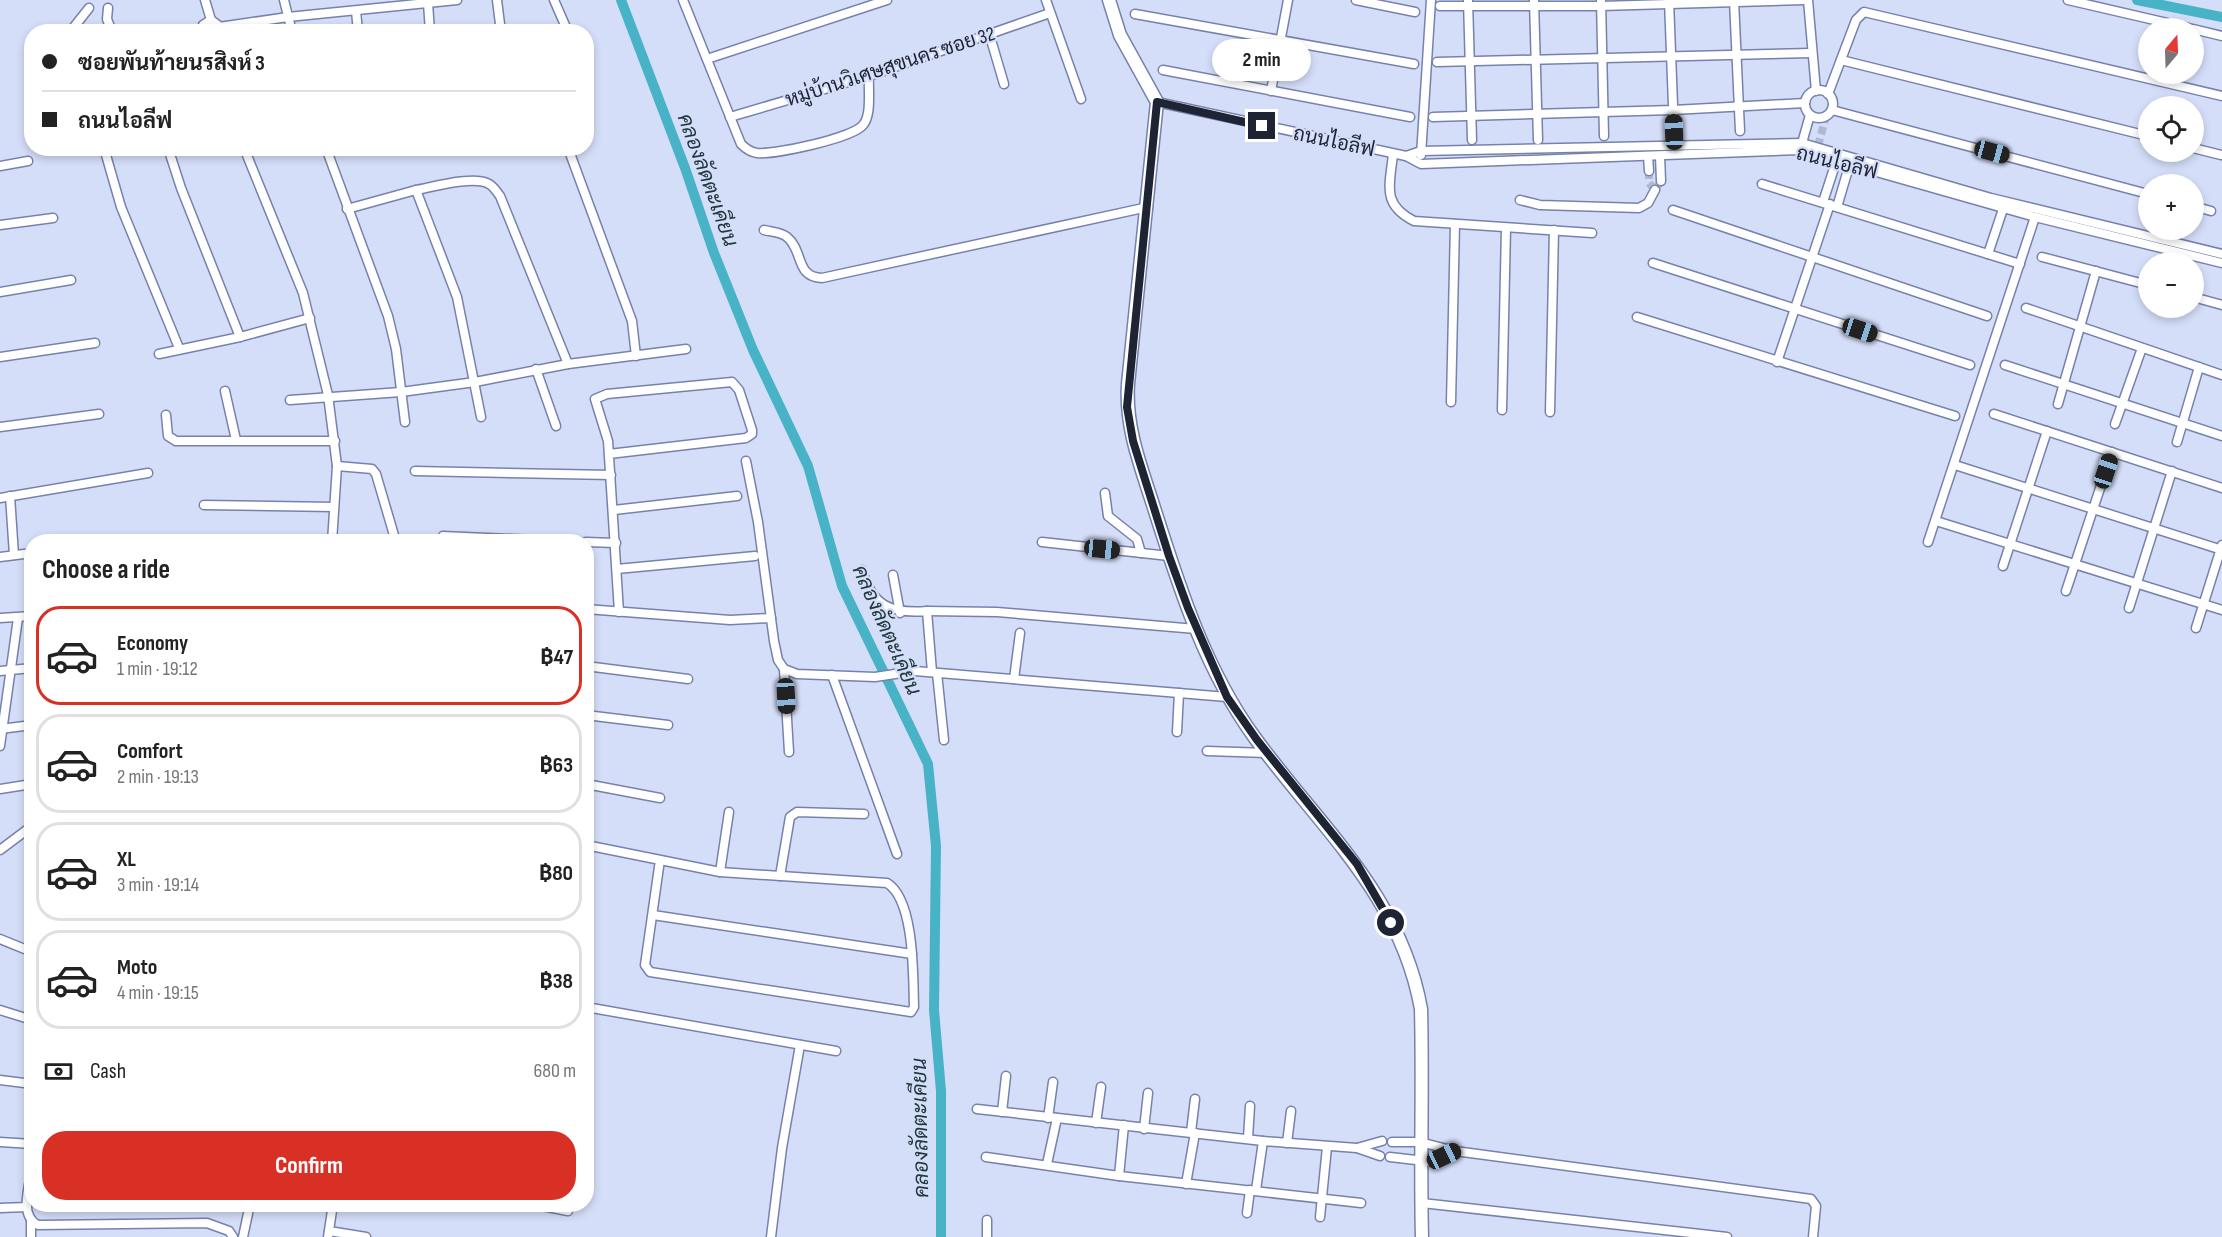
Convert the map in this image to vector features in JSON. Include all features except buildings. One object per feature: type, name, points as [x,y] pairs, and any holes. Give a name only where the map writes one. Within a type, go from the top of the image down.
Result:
[{"type":"street","points":[[205,0],[211,20],[215,24]]},
{"type":"street","points":[[284,0],[290,24]]},
{"type":"street","points":[[246,24],[288,16],[457,0]]},
{"type":"street","points":[[498,0],[500,24]]},
{"type":"street","points":[[554,0],[564,24]]},
{"type":"street","points":[[682,0],[741,144],[748,150],[758,153],[851,134],[861,128],[868,116],[869,76]]},
{"type":"street","points":[[707,59],[887,0]]},
{"type":"street","points":[[1046,0],[1081,99]]},
{"type":"street","points":[[1108,0],[1120,35],[1157,102],[1127,407],[1133,441],[1169,556],[1196,629],[1227,697],[1268,753],[1357,864],[1391,923],[1418,992],[1421,1009],[1423,1116],[1420,1142],[1422,1237]]},
{"type":"street","points":[[1272,91],[1288,0]]},
{"type":"street","points":[[1356,0],[1415,12]]},
{"type":"street","points":[[1421,164],[1431,0]]},
{"type":"street","points":[[1440,6],[1468,3],[1807,0],[1816,91]]},
{"type":"street","points":[[2068,0],[2144,18]]},
{"type":"street","points":[[1734,1],[1740,131]]},
{"type":"street","points":[[428,3],[429,24]]},
{"type":"street","points":[[1468,3],[1472,140]]},
{"type":"street","points":[[1534,3],[1538,140]]},
{"type":"street","points":[[1600,3],[1604,136]]},
{"type":"street","points":[[1669,3],[1674,132]]},
{"type":"street","points":[[77,24],[90,8]]},
{"type":"street","points":[[108,8],[109,24]]},
{"type":"street","points":[[356,11],[357,24]]},
{"type":"street","name":"หมู่บ้านวิเศษสุขนคร ซอย 32","points":[[730,117],[869,76],[1050,13]]},
{"type":"street","points":[[1828,94],[1858,15],[1874,13],[2222,96]]},
{"type":"street","points":[[1135,14],[1414,64]]},
{"type":"street","points":[[205,24],[211,20]]},
{"type":"street","points":[[2204,32],[2222,36]]},
{"type":"street","points":[[989,33],[1004,84]]},
{"type":"street","points":[[1437,62],[1811,53]]},
{"type":"street","points":[[1841,60],[2138,134]]},
{"type":"street","points":[[1163,70],[1410,117]]},
{"type":"street","points":[[1802,143],[1810,115],[1805,103],[1808,95],[1816,91],[1828,94],[1833,101],[1832,110],[1822,118],[1810,115]]},
{"type":"street","name":"ถนนไอลีฟ","points":[[1157,102],[1406,156],[1421,164],[1799,150],[2035,217],[2222,263]]},
{"type":"street","points":[[1433,117],[1673,111],[1805,103]]},
{"type":"street","points":[[1832,110],[2138,191]]},
{"type":"street","name":"ถนนไอลีฟ","points":[[1406,156],[1421,151],[1802,143],[1991,198],[2222,254]]},
{"type":"street","points":[[2204,151],[2221,155]]},
{"type":"street","points":[[1393,154],[1389,195],[1401,214],[1414,220],[1455,225],[1592,233]]},
{"type":"street","points":[[106,156],[121,207],[179,348]]},
{"type":"street","points":[[171,156],[240,337]]},
{"type":"street","points":[[247,156],[310,318],[328,395],[338,466],[332,534]]},
{"type":"street","points":[[329,156],[388,316],[405,422]]},
{"type":"street","points":[[571,156],[632,321],[636,356]]},
{"type":"street","points":[[1648,156],[1649,171]]},
{"type":"street","points":[[1660,156],[1661,181]]},
{"type":"street","points":[[1830,204],[1837,159]]},
{"type":"street","points":[[0,166],[28,161]]},
{"type":"street","points":[[1777,362],[1830,204],[1850,163]]},
{"type":"street","points":[[347,209],[416,190],[485,181],[500,196],[568,364]]},
{"type":"street","points":[[1762,184],[2020,264]]},
{"type":"street","points":[[416,190],[457,297],[481,417]]},
{"type":"street","points":[[1520,200],[1540,206],[1639,208],[1648,203],[1655,190]]},
{"type":"street","points":[[764,230],[788,238],[795,245],[803,270],[813,278],[822,278],[1148,207]]},
{"type":"street","points":[[1988,254],[2003,208]]},
{"type":"street","points":[[2204,209],[2211,211]]},
{"type":"street","points":[[1673,210],[1987,316]]},
{"type":"street","points":[[1928,542],[2035,217]]},
{"type":"street","points":[[0,225],[53,218]]},
{"type":"street","points":[[1451,402],[1455,225]]},
{"type":"street","points":[[1502,410],[1506,228]]},
{"type":"street","points":[[1550,412],[1554,230]]},
{"type":"street","points":[[2042,257],[2138,282]]},
{"type":"street","points":[[1653,263],[1971,365]]},
{"type":"street","points":[[2058,404],[2082,327],[2096,271]]},
{"type":"street","points":[[0,292],[71,280]]},
{"type":"street","points":[[2204,300],[2222,304]]},
{"type":"street","points":[[2026,308],[2222,375]]},
{"type":"street","points":[[1637,317],[1955,416]]},
{"type":"street","points":[[159,354],[240,337],[310,318]]},
{"type":"street","points":[[0,357],[95,343]]},
{"type":"street","points":[[2115,424],[2142,348]]},
{"type":"street","points":[[290,399],[401,392],[475,382],[568,364],[686,349]]},
{"type":"street","points":[[2005,365],[2222,436]]},
{"type":"street","points":[[2177,442],[2199,367]]},
{"type":"street","points":[[536,369],[556,426]]},
{"type":"street","points":[[609,454],[746,438],[752,434],[752,430],[739,390],[732,382],[598,396],[595,404],[608,437],[609,454],[614,510],[619,612]]},
{"type":"street","points":[[225,391],[236,440]]},
{"type":"street","points":[[0,427],[99,414]]},
{"type":"street","points":[[1994,414],[2222,488]]},
{"type":"street","points":[[166,415],[170,439],[184,442],[335,441]]},
{"type":"street","points":[[2003,566],[2047,431]]},
{"type":"street","points":[[2066,591],[2112,452]]},
{"type":"street","points":[[746,461],[758,522],[778,660],[784,669],[789,752]]},
{"type":"street","points":[[1955,465],[2221,548],[2196,628]]},
{"type":"street","points":[[338,466],[372,469],[376,474],[394,534]]},
{"type":"street","points":[[415,471],[611,475]]},
{"type":"street","points":[[2129,608],[2172,471]]},
{"type":"street","points":[[0,498],[148,473]]},
{"type":"street","points":[[1105,493],[1108,516],[1137,538],[1141,553]]},
{"type":"street","points":[[10,496],[14,555]]},
{"type":"street","points":[[614,510],[737,496]]},
{"type":"street","points":[[204,505],[334,507]]},
{"type":"street","points":[[1936,520],[2222,610]]},
{"type":"street","points":[[594,542],[616,543]]},
{"type":"street","points":[[1042,542],[1169,556]]},
{"type":"street","points":[[0,557],[24,554]]},
{"type":"street","points":[[617,569],[755,556]]},
{"type":"street","points":[[861,570],[871,596],[900,613],[998,612],[1196,629]]},
{"type":"street","points":[[892,575],[900,613]]},
{"type":"street","points":[[594,610],[730,620],[771,618]]},
{"type":"street","points":[[927,611],[944,740]]},
{"type":"street","points":[[0,618],[24,617]]},
{"type":"street","points":[[0,746],[18,618]]},
{"type":"street","points":[[1014,679],[1020,633]]},
{"type":"street","points":[[594,667],[688,679]]},
{"type":"street","points":[[0,671],[24,669]]},
{"type":"street","points":[[784,669],[797,674],[874,677],[906,672],[935,673],[1227,697]]},
{"type":"street","points":[[832,675],[897,854]]},
{"type":"street","points":[[1177,732],[1179,693]]},
{"type":"street","points":[[594,716],[668,725]]},
{"type":"street","points":[[2,729],[24,726]]},
{"type":"street","points":[[1207,751],[1268,753]]},
{"type":"street","points":[[0,789],[24,785]]},
{"type":"street","points":[[594,786],[660,798]]},
{"type":"street","points":[[720,872],[729,812]]},
{"type":"street","points":[[780,876],[790,817],[797,812],[864,814]]},
{"type":"street","points":[[0,850],[24,832]]},
{"type":"street","points":[[594,847],[720,872],[879,882],[894,887],[907,920],[912,954],[914,1007],[908,1013],[650,972],[645,965],[660,860]]},
{"type":"street","points":[[653,915],[912,954]]},
{"type":"street","points":[[0,939],[24,949]]},
{"type":"street","points":[[594,1008],[836,1051]]},
{"type":"street","points":[[0,1010],[24,1018]]},
{"type":"street","points":[[771,1237],[782,1148],[800,1045]]},
{"type":"street","points":[[1002,1112],[1006,1076]]},
{"type":"street","points":[[0,1080],[24,1083]]},
{"type":"street","points":[[1047,1164],[1053,1118],[1053,1082]]},
{"type":"street","points":[[1096,1123],[1101,1087]]},
{"type":"street","points":[[1144,1129],[1148,1094]]},
{"type":"street","points":[[1186,1184],[1195,1100]]},
{"type":"street","points":[[1248,1138],[1250,1106]]},
{"type":"street","points":[[977,1110],[1263,1141],[1357,1148],[1380,1156]]},
{"type":"street","points":[[1287,1143],[1291,1111]]},
{"type":"street","points":[[1119,1176],[1124,1125]]},
{"type":"street","points":[[1247,1214],[1263,1141]]},
{"type":"street","points":[[1357,1148],[1382,1141]]},
{"type":"street","points":[[0,1142],[24,1144]]},
{"type":"street","points":[[1392,1143],[1420,1142],[1455,1151],[1811,1199],[1816,1206],[1813,1237]]},
{"type":"street","points":[[1320,1217],[1327,1147]]},
{"type":"street","points":[[1390,1157],[1433,1162],[1455,1151]]},
{"type":"street","points":[[986,1158],[1047,1164],[1119,1176],[1361,1203]]},
{"type":"street","points":[[1422,1203],[1727,1237]]},
{"type":"street","points":[[0,1208],[24,1207]]},
{"type":"street","points":[[27,1212],[31,1222],[31,1237]]},
{"type":"street","points":[[243,1237],[248,1212]]},
{"type":"street","points":[[332,1212],[329,1234],[366,1237]]},
{"type":"street","points":[[987,1220],[987,1237]]},
{"type":"street","points":[[31,1222],[38,1225],[207,1223],[229,1231],[233,1237]]},
{"type":"waterway","name":"คลองลัดตะเคียน","points":[[621,0],[685,168],[714,253],[753,350],[808,466],[842,586],[928,764],[936,846],[934,1010],[941,1091],[941,1237]]},
{"type":"waterway","points":[[2137,0],[2222,17]]},
{"type":"tunnel","points":[[1818,146],[1826,116]]},
{"type":"tunnel","points":[[1649,171],[1649,183],[1655,190],[1661,181]]},
{"type":"route","points":[[1262,126],[1157,102],[1127,407],[1133,441],[1169,556],[1188,608],[1227,697],[1257,740],[1357,864],[1391,923]]}]
